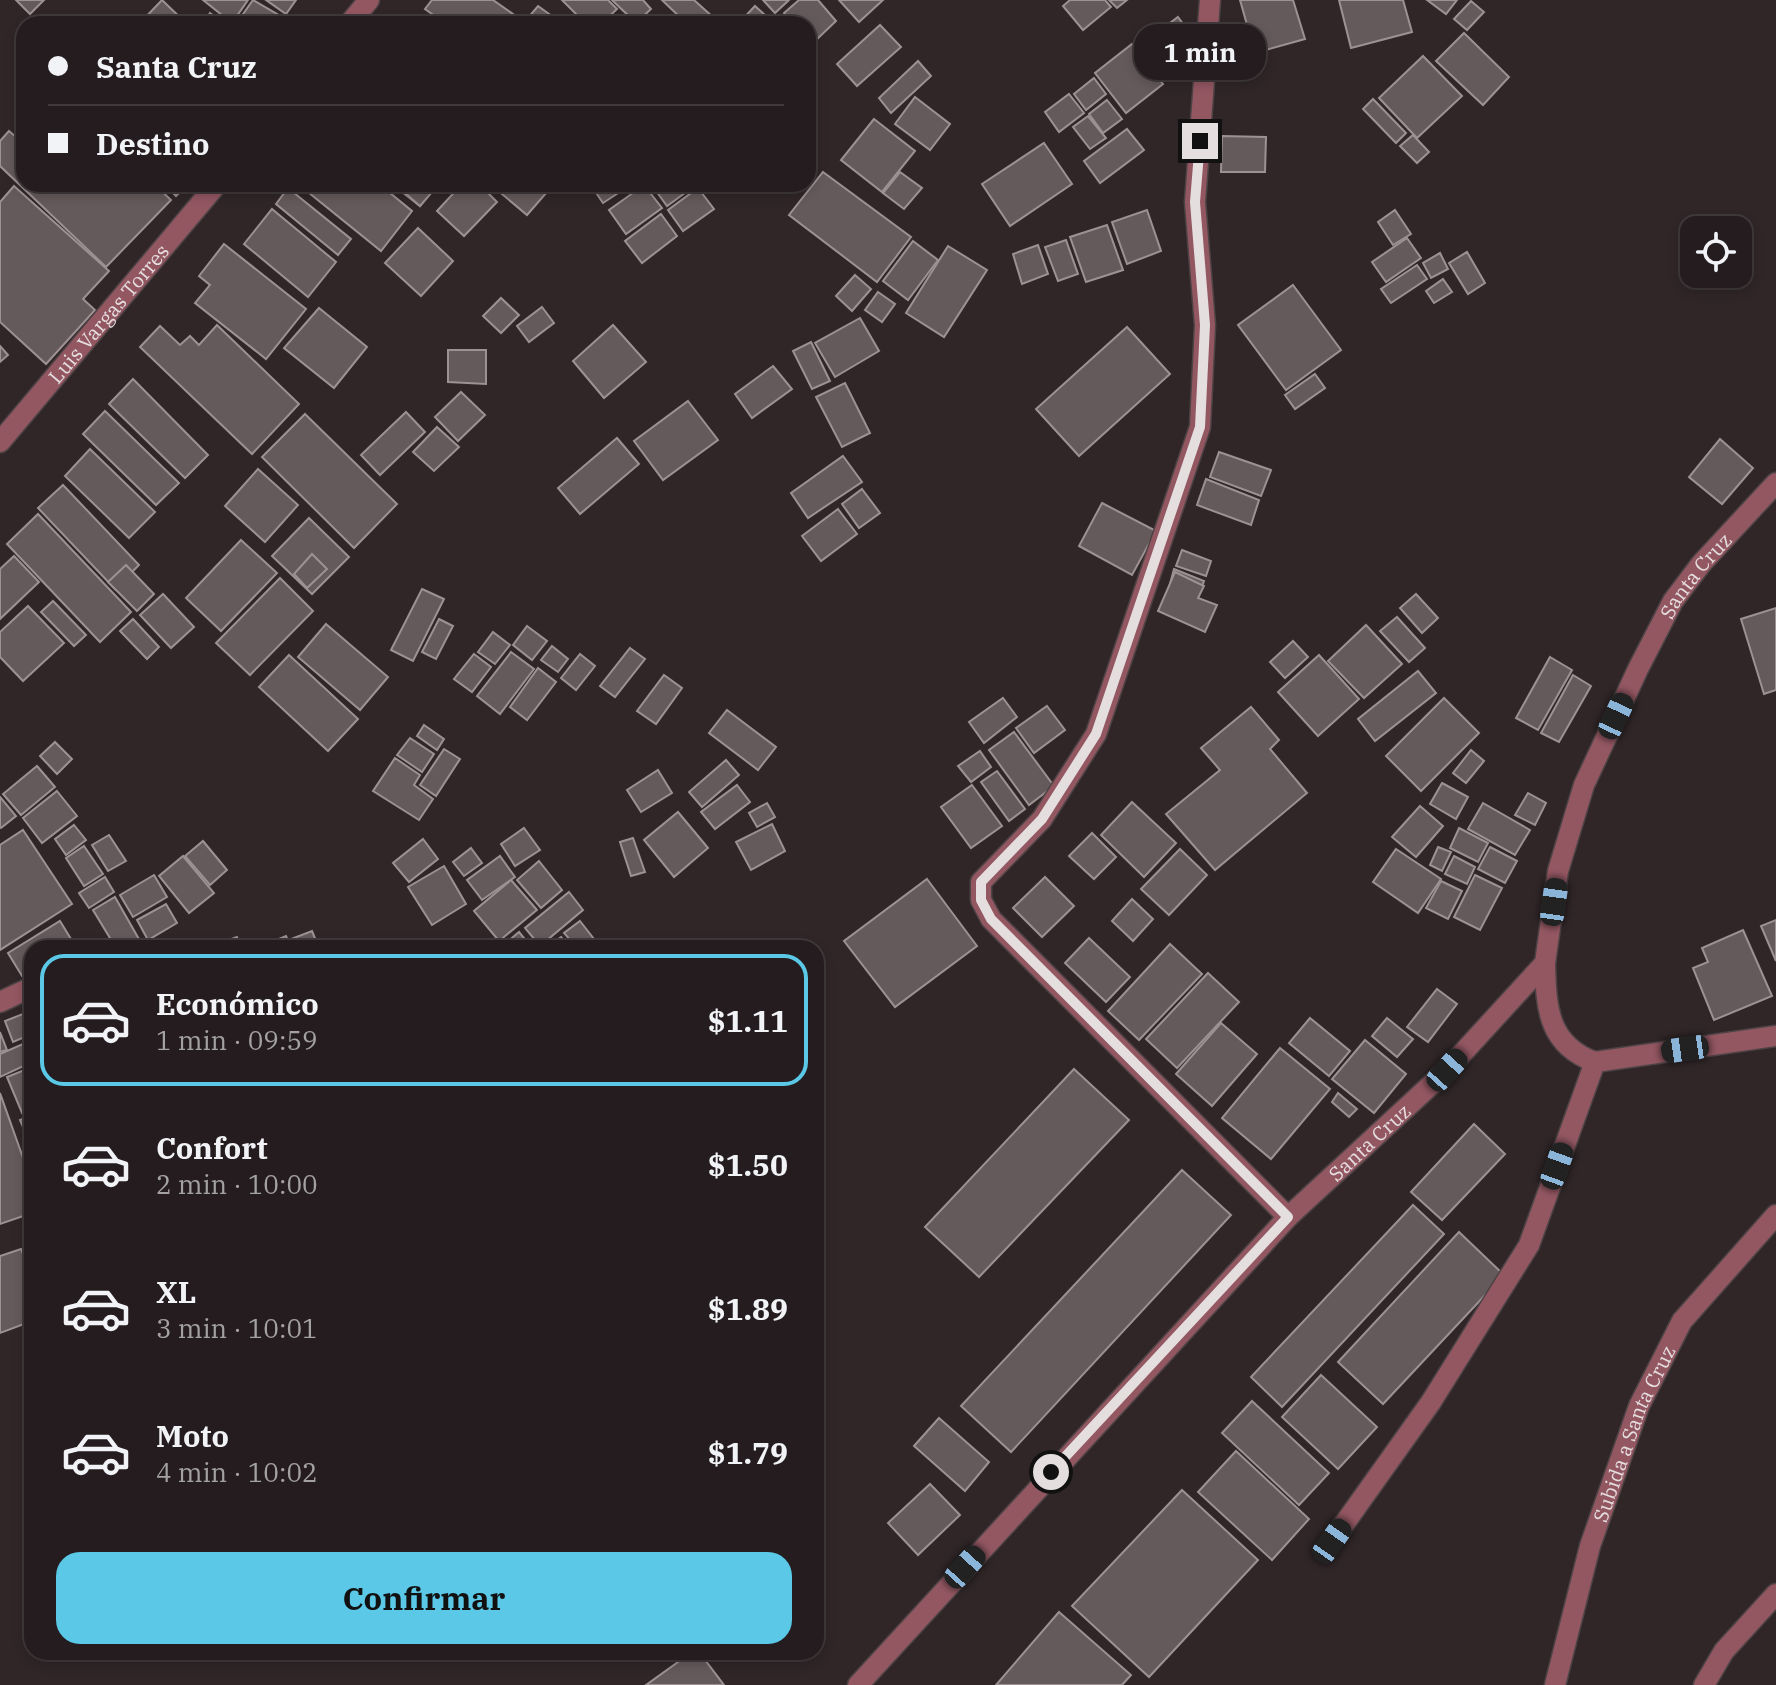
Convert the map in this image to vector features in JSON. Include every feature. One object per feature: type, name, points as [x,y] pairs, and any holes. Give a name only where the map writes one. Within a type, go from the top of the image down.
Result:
[{"type":"street","points":[[356,16],[369,0]]},
{"type":"street","points":[[1210,0],[1195,202],[1205,325],[1200,427],[1096,734],[1042,819],[981,882],[979,890],[991,919],[1288,1217]]},
{"type":"street","name":"Luis Vargas Torres","points":[[0,442],[210,192]]},
{"type":"street","name":"Santa Cruz","points":[[858,1685],[1288,1217],[1447,1070],[1545,963],[1558,871],[1584,785],[1638,669],[1673,601],[1701,564],[1776,483]]},
{"type":"street","points":[[1545,963],[1545,998],[1559,1039],[1573,1054],[1595,1062],[1776,1036]]},
{"type":"street","points":[[0,1002],[24,991]]},
{"type":"street","points":[[1332,1541],[1431,1402],[1529,1245],[1595,1062]]},
{"type":"street","name":"Subida a Santa Cruz","points":[[1555,1685],[1590,1546],[1639,1406],[1682,1321],[1776,1215]]},
{"type":"street","points":[[1704,1685],[1724,1651],[1776,1594]]},
{"type":"building","points":[[16,0],[44,0],[30,14]]},
{"type":"building","points":[[162,0],[179,16],[147,16]]},
{"type":"building","points":[[203,0],[248,0],[237,16],[223,16]]},
{"type":"building","points":[[253,0],[281,16],[242,16]]},
{"type":"building","points":[[266,0],[296,0],[286,14]]},
{"type":"building","points":[[432,0],[493,0],[516,16],[435,16],[425,9]]},
{"type":"building","points":[[562,0],[608,0],[617,9],[610,16],[578,16]]},
{"type":"building","points":[[612,0],[643,0],[651,9],[644,16],[629,16]]},
{"type":"building","points":[[662,0],[694,0],[712,16],[679,16]]},
{"type":"building","points":[[763,0],[789,0],[775,13]]},
{"type":"building","points":[[799,0],[818,0],[836,21],[816,40],[816,16],[787,16],[784,13]]},
{"type":"building","points":[[839,0],[883,0],[859,22]]},
{"type":"building","points":[[1070,0],[1105,0],[1111,7],[1083,30],[1063,6]]},
{"type":"building","points":[[1109,0],[1127,0],[1117,8]]},
{"type":"building","points":[[1240,0],[1293,0],[1305,39],[1255,53]]},
{"type":"building","points":[[1339,0],[1403,0],[1412,32],[1351,48]]},
{"type":"building","points":[[1427,0],[1457,0],[1446,14]]},
{"type":"building","points":[[1471,1],[1484,12],[1467,30],[1454,19]]},
{"type":"building","points":[[538,6],[552,16],[530,16]]},
{"type":"building","points":[[755,6],[766,16],[746,16]]},
{"type":"building","points":[[1178,17],[1201,48],[1165,75],[1142,44]]},
{"type":"building","points":[[880,25],[901,47],[857,86],[837,64]]},
{"type":"building","points":[[1464,33],[1509,77],[1483,105],[1436,61]]},
{"type":"building","points":[[1132,44],[1163,84],[1126,113],[1095,73]]},
{"type":"building","points":[[1423,56],[1462,96],[1417,138],[1379,98]]},
{"type":"building","points":[[918,61],[931,76],[891,113],[879,98]]},
{"type":"building","points":[[1094,78],[1106,94],[1086,110],[1074,94]]},
{"type":"building","points":[[1069,94],[1084,113],[1059,132],[1045,112]]},
{"type":"building","points":[[915,97],[950,124],[930,150],[895,124]]},
{"type":"building","points":[[1373,99],[1406,133],[1396,143],[1363,109]]},
{"type":"building","points":[[1107,100],[1122,119],[1103,133],[1089,114]]},
{"type":"building","points":[[1088,116],[1106,138],[1090,149],[1073,127]]},
{"type":"building","points":[[874,119],[915,151],[882,192],[841,160]]},
{"type":"building","points":[[1127,129],[1144,150],[1100,183],[1084,161]]},
{"type":"building","points":[[9,131],[16,137],[16,181],[0,166],[0,141]]},
{"type":"building","points":[[1413,135],[1429,152],[1417,163],[1400,146]]},
{"type":"building","points":[[1222,136],[1266,137],[1265,172],[1221,172]]},
{"type":"building","points":[[1044,143],[1072,184],[1010,226],[982,184]]},
{"type":"building","points":[[823,172],[911,237],[877,282],[789,215],[807,192],[816,192],[816,181]]},
{"type":"building","points":[[900,172],[922,188],[904,209],[883,193]]},
{"type":"building","points":[[14,186],[16,192],[21,192],[109,271],[83,299],[95,310],[46,364],[0,322],[0,202]]},
{"type":"building","points":[[27,192],[162,192],[171,200],[106,267]]},
{"type":"building","points":[[285,192],[293,192],[351,239],[338,255],[276,204]]},
{"type":"building","points":[[308,192],[389,192],[412,211],[381,251]]},
{"type":"building","points":[[402,192],[431,192],[420,206]]},
{"type":"building","points":[[404,192],[432,192],[420,206]]},
{"type":"building","points":[[455,192],[487,192],[497,202],[464,236],[437,211]]},
{"type":"building","points":[[500,192],[547,192],[527,215]]},
{"type":"building","points":[[595,192],[620,192],[603,203]]},
{"type":"building","points":[[634,192],[649,192],[662,208],[626,234],[609,210]]},
{"type":"building","points":[[657,192],[686,192],[667,206]]},
{"type":"building","points":[[693,192],[701,192],[714,209],[683,231],[668,210]]},
{"type":"building","points":[[272,209],[336,262],[308,297],[244,244]]},
{"type":"building","points":[[1147,210],[1161,251],[1127,264],[1112,222]]},
{"type":"building","points":[[1395,210],[1411,234],[1393,245],[1378,222]]},
{"type":"building","points":[[661,214],[677,236],[642,263],[625,241]]},
{"type":"building","points":[[1107,225],[1123,270],[1086,282],[1070,237]]},
{"type":"building","points":[[418,228],[453,261],[421,296],[385,263]]},
{"type":"building","points":[[1407,238],[1421,258],[1386,282],[1372,262]]},
{"type":"building","points":[[1066,240],[1078,274],[1058,281],[1045,247]]},
{"type":"building","points":[[913,241],[938,260],[908,300],[883,281]]},
{"type":"building","points":[[224,244],[306,309],[266,359],[195,303],[210,285],[199,276]]},
{"type":"building","points":[[1038,245],[1048,274],[1022,284],[1013,254]]},
{"type":"building","points":[[948,246],[987,270],[944,337],[906,313]]},
{"type":"building","points":[[1467,252],[1485,283],[1468,294],[1449,263]]},
{"type":"building","points":[[1440,253],[1448,269],[1431,278],[1423,263]]},
{"type":"building","points":[[1417,265],[1427,279],[1391,303],[1381,289]]},
{"type":"building","points":[[855,275],[871,289],[852,311],[836,296]]},
{"type":"building","points":[[1443,279],[1452,292],[1434,303],[1426,291]]},
{"type":"building","points":[[1293,285],[1341,350],[1286,390],[1238,325]]},
{"type":"building","points":[[878,292],[895,304],[882,322],[865,310]]},
{"type":"building","points":[[501,298],[519,315],[501,333],[483,316]]},
{"type":"building","points":[[542,307],[554,323],[529,342],[517,326]]},
{"type":"building","points":[[319,308],[367,347],[334,388],[284,348]]},
{"type":"building","points":[[860,318],[879,351],[835,377],[815,343]]},
{"type":"building","points":[[217,325],[299,404],[252,454],[140,347],[160,326],[180,345],[190,336],[199,345]]},
{"type":"building","points":[[613,325],[646,362],[604,398],[573,361]]},
{"type":"building","points":[[1127,327],[1170,374],[1079,456],[1036,409]]},
{"type":"building","points":[[811,342],[830,381],[812,389],[793,351]]},
{"type":"building","points":[[0,346],[8,355],[0,362]]},
{"type":"building","points":[[448,350],[486,350],[486,384],[448,382]]},
{"type":"building","points":[[773,366],[792,389],[752,418],[735,394]]},
{"type":"building","points":[[1315,374],[1325,388],[1295,409],[1285,395]]},
{"type":"building","points":[[133,379],[208,455],[185,478],[109,404]]},
{"type":"building","points":[[845,383],[870,433],[842,447],[816,397]]},
{"type":"building","points":[[461,392],[485,415],[458,441],[435,417]]},
{"type":"building","points":[[688,401],[718,440],[663,480],[634,441]]},
{"type":"building","points":[[105,411],[179,483],[156,505],[83,434]]},
{"type":"building","points":[[406,412],[425,432],[380,475],[361,455]]},
{"type":"building","points":[[305,414],[397,504],[354,548],[262,457]]},
{"type":"building","points":[[437,427],[459,447],[434,471],[413,452]]},
{"type":"building","points":[[617,438],[639,464],[580,514],[558,488]]},
{"type":"building","points":[[1720,439],[1753,468],[1722,504],[1689,477]]},
{"type":"building","points":[[90,449],[155,512],[129,538],[65,476]]},
{"type":"building","points":[[1219,452],[1271,470],[1261,496],[1210,477]]},
{"type":"building","points":[[843,456],[862,482],[808,518],[791,493]]},
{"type":"building","points":[[258,469],[298,505],[265,542],[225,506]]},
{"type":"building","points":[[1206,479],[1259,500],[1251,525],[1197,505]]},
{"type":"building","points":[[63,485],[139,565],[115,589],[38,508]]},
{"type":"building","points":[[862,489],[880,513],[859,528],[842,504]]},
{"type":"building","points":[[1102,503],[1156,531],[1132,575],[1079,546]]},
{"type":"building","points":[[838,509],[857,534],[821,561],[802,536]]},
{"type":"building","points":[[38,514],[131,612],[100,642],[7,544]]},
{"type":"building","points":[[309,518],[349,557],[312,594],[272,556]]},
{"type":"building","points":[[241,540],[277,573],[221,631],[186,598]]},
{"type":"building","points":[[1182,550],[1211,561],[1206,576],[1176,566]]},
{"type":"building","points":[[312,554],[327,569],[307,588],[294,574]]},
{"type":"building","points":[[14,556],[39,582],[0,619],[0,569]]},
{"type":"building","points":[[126,565],[154,594],[137,611],[108,582]]},
{"type":"building","points":[[1174,569],[1204,581],[1199,595],[1170,584]]},
{"type":"building","points":[[1175,572],[1204,586],[1198,598],[1217,605],[1205,632],[1158,611]]},
{"type":"building","points":[[280,578],[313,611],[250,675],[216,643]]},
{"type":"building","points":[[422,589],[444,599],[413,661],[391,650]]},
{"type":"building","points":[[163,594],[194,627],[171,648],[140,615]]},
{"type":"building","points":[[1416,594],[1438,618],[1422,633],[1400,608]]},
{"type":"building","points":[[53,601],[86,635],[74,646],[41,612]]},
{"type":"building","points":[[28,606],[64,643],[23,681],[0,657],[0,632]]},
{"type":"building","points":[[1776,608],[1776,690],[1764,694],[1741,619]]},
{"type":"building","points":[[1397,617],[1425,648],[1409,662],[1380,631]]},
{"type":"building","points":[[133,619],[159,647],[147,659],[120,631]]},
{"type":"building","points":[[439,619],[453,626],[436,659],[422,652]]},
{"type":"building","points":[[326,624],[388,677],[360,710],[298,657]]},
{"type":"building","points":[[1366,625],[1402,664],[1364,698],[1328,661]]},
{"type":"building","points":[[527,626],[547,641],[532,660],[513,645]]},
{"type":"building","points":[[493,632],[510,645],[495,664],[478,652]]},
{"type":"building","points":[[1293,641],[1308,657],[1285,678],[1270,662]]},
{"type":"building","points":[[552,646],[568,659],[558,672],[541,660]]},
{"type":"building","points":[[630,648],[645,659],[615,697],[600,686]]},
{"type":"building","points":[[511,652],[534,669],[500,714],[477,696]]},
{"type":"building","points":[[474,654],[491,667],[472,692],[454,679]]},
{"type":"building","points":[[580,654],[595,666],[576,690],[561,678]]},
{"type":"building","points":[[289,655],[358,719],[328,751],[259,687]]},
{"type":"building","points":[[1319,655],[1359,699],[1318,736],[1278,692]]},
{"type":"building","points":[[1550,657],[1572,670],[1538,730],[1516,718]]},
{"type":"building","points":[[538,668],[556,682],[527,720],[510,707]]},
{"type":"building","points":[[1418,671],[1436,693],[1375,741],[1358,719]]},
{"type":"building","points":[[664,675],[682,688],[656,724],[637,711]]},
{"type":"building","points":[[1573,675],[1591,686],[1559,742],[1541,733]]},
{"type":"building","points":[[1003,698],[1017,717],[984,743],[969,722]]},
{"type":"building","points":[[1444,698],[1479,733],[1421,791],[1386,756]]},
{"type":"building","points":[[1047,706],[1065,730],[1034,753],[1016,728]]},
{"type":"building","points":[[1251,707],[1279,740],[1270,749],[1307,793],[1215,870],[1166,814],[1220,770],[1201,748]]},
{"type":"building","points":[[727,710],[776,747],[758,770],[709,733]]},
{"type":"building","points":[[424,725],[444,739],[437,750],[417,736]]},
{"type":"building","points":[[1014,732],[1054,786],[1029,805],[989,750]]},
{"type":"building","points":[[410,738],[434,754],[422,772],[397,755]]},
{"type":"building","points":[[55,742],[72,759],[57,774],[40,756]]},
{"type":"building","points":[[444,749],[460,759],[436,796],[420,785]]},
{"type":"building","points":[[1471,750],[1484,761],[1466,783],[1453,773]]},
{"type":"building","points":[[980,751],[991,767],[971,782],[958,766]]},
{"type":"building","points":[[395,758],[420,775],[414,785],[433,799],[419,820],[373,791]]},
{"type":"building","points":[[726,760],[739,775],[702,807],[689,792]]},
{"type":"building","points":[[37,766],[55,787],[21,815],[3,794]]},
{"type":"building","points":[[658,770],[672,793],[641,812],[627,790]]},
{"type":"building","points":[[997,771],[1025,809],[1009,821],[981,782]]},
{"type":"building","points":[[1442,783],[1468,797],[1456,819],[1430,804]]},
{"type":"building","points":[[737,785],[750,802],[715,829],[701,812]]},
{"type":"building","points":[[972,785],[1002,826],[971,848],[941,807]]},
{"type":"building","points":[[57,791],[77,816],[42,843],[23,818]]},
{"type":"building","points":[[1528,793],[1546,803],[1535,825],[1515,815]]},
{"type":"building","points":[[0,797],[16,816],[1,828],[0,827]]},
{"type":"building","points":[[1132,802],[1176,843],[1144,877],[1101,835]]},
{"type":"building","points":[[767,803],[775,817],[757,827],[749,813]]},
{"type":"building","points":[[1483,803],[1530,830],[1515,855],[1468,829]]},
{"type":"building","points":[[1420,806],[1443,826],[1416,857],[1392,837]]},
{"type":"building","points":[[678,812],[708,848],[674,877],[644,840]]},
{"type":"building","points":[[772,824],[785,851],[751,870],[736,842]]},
{"type":"building","points":[[74,825],[86,840],[66,855],[55,839]]},
{"type":"building","points":[[524,828],[540,850],[515,866],[501,844]]},
{"type":"building","points":[[1459,828],[1488,843],[1478,862],[1450,848]]},
{"type":"building","points":[[23,830],[72,904],[0,950],[0,845]]},
{"type":"building","points":[[1092,833],[1116,857],[1094,879],[1069,856]]},
{"type":"building","points":[[109,835],[126,861],[108,871],[92,845]]},
{"type":"building","points":[[633,838],[645,872],[631,876],[620,842]]},
{"type":"building","points":[[423,839],[438,859],[409,882],[393,863]]},
{"type":"building","points":[[203,841],[227,870],[210,885],[185,856]]},
{"type":"building","points":[[84,846],[103,874],[84,886],[66,858]]},
{"type":"building","points":[[1438,847],[1451,852],[1442,871],[1430,865]]},
{"type":"building","points":[[1490,847],[1517,861],[1505,883],[1478,869]]},
{"type":"building","points":[[471,848],[482,863],[464,876],[453,862]]},
{"type":"building","points":[[1180,849],[1207,875],[1169,915],[1141,889]]},
{"type":"building","points":[[1396,849],[1441,879],[1418,913],[1373,882]]},
{"type":"building","points":[[183,856],[214,893],[189,913],[159,876]]},
{"type":"building","points":[[500,856],[515,877],[482,900],[467,880]]},
{"type":"building","points":[[1454,856],[1475,867],[1467,884],[1445,874]]},
{"type":"building","points":[[539,861],[562,890],[541,908],[517,880]]},
{"type":"building","points":[[444,866],[466,904],[432,925],[408,887]]},
{"type":"building","points":[[154,875],[167,897],[133,917],[120,895]]},
{"type":"building","points":[[1475,875],[1502,888],[1480,930],[1454,917]]},
{"type":"building","points":[[105,877],[114,892],[89,908],[79,893]]},
{"type":"building","points":[[1045,877],[1074,906],[1042,937],[1013,908]]},
{"type":"building","points":[[927,879],[977,946],[895,1007],[844,941]]},
{"type":"building","points":[[511,880],[537,910],[500,940],[474,911]]},
{"type":"building","points":[[1441,881],[1462,891],[1448,919],[1426,908]]},
{"type":"building","points":[[569,892],[583,910],[547,940],[535,940],[525,928]]},
{"type":"building","points":[[115,897],[139,940],[111,940],[93,910]]},
{"type":"building","points":[[1132,899],[1153,919],[1133,941],[1112,921]]},
{"type":"building","points":[[166,904],[177,923],[148,940],[137,920]]},
{"type":"building","points":[[1776,920],[1776,961],[1761,926]]},
{"type":"building","points":[[60,921],[72,940],[29,940]]},
{"type":"building","points":[[580,921],[595,940],[570,940],[564,933]]},
{"type":"building","points":[[1743,930],[1772,996],[1714,1020],[1693,968],[1708,962],[1702,948]]},
{"type":"building","points":[[312,931],[316,940],[291,940]]},
{"type":"building","points":[[519,932],[526,940],[510,940]]},
{"type":"building","points":[[1089,938],[1130,977],[1106,1002],[1065,963]]},
{"type":"building","points":[[24,943],[24,975],[22,976],[8,953]]},
{"type":"building","points":[[1170,944],[1202,974],[1139,1040],[1108,1011]]},
{"type":"building","points":[[1208,973],[1239,1002],[1177,1068],[1146,1039]]},
{"type":"building","points":[[1437,989],[1457,1004],[1428,1042],[1407,1027]]},
{"type":"building","points":[[24,1014],[24,1037],[13,1042],[5,1021]]},
{"type":"building","points":[[1310,1018],[1350,1051],[1329,1076],[1289,1043]]},
{"type":"building","points":[[1387,1018],[1413,1039],[1397,1057],[1372,1036]]},
{"type":"building","points":[[1221,1023],[1257,1054],[1212,1106],[1176,1074]]},
{"type":"building","points":[[0,1032],[7,1050],[0,1052]]},
{"type":"building","points":[[1365,1040],[1406,1074],[1374,1113],[1332,1079]]},
{"type":"building","points":[[24,1044],[24,1066],[0,1077],[0,1054]]},
{"type":"building","points":[[1280,1048],[1330,1089],[1271,1159],[1222,1118]]},
{"type":"building","points":[[1074,1069],[1129,1120],[979,1277],[925,1227]]},
{"type":"building","points":[[24,1070],[24,1112],[22,1113],[7,1077]]},
{"type":"building","points":[[0,1093],[24,1160],[24,1216],[0,1224]]},
{"type":"building","points":[[1338,1093],[1357,1109],[1349,1117],[1332,1102]]},
{"type":"building","points":[[1474,1124],[1505,1154],[1442,1220],[1411,1192]]},
{"type":"building","points":[[1182,1170],[1231,1215],[1011,1452],[961,1406]]},
{"type":"building","points":[[1413,1205],[1444,1234],[1282,1407],[1251,1377]]},
{"type":"building","points":[[1459,1232],[1504,1275],[1383,1404],[1338,1362]]},
{"type":"building","points":[[21,1249],[24,1257],[24,1324],[0,1333],[0,1256]]},
{"type":"building","points":[[1321,1375],[1377,1427],[1338,1469],[1282,1417]]},
{"type":"building","points":[[1252,1401],[1329,1473],[1299,1505],[1222,1433]]},
{"type":"building","points":[[939,1418],[989,1462],[965,1491],[914,1446]]},
{"type":"building","points":[[1236,1451],[1309,1519],[1272,1560],[1198,1492]]},
{"type":"building","points":[[930,1484],[960,1515],[918,1555],[888,1523]]},
{"type":"building","points":[[1182,1490],[1258,1560],[1149,1677],[1072,1606]]},
{"type":"building","points":[[1059,1612],[1131,1675],[1122,1685],[996,1685]]},
{"type":"building","points":[[681,1660],[705,1660],[724,1685],[646,1685]]},
{"type":"route","points":[[1051,1472],[1288,1217],[991,919],[984,910],[979,890],[981,882],[1042,819],[1096,734],[1200,427],[1205,325],[1195,202],[1200,141]]}]
